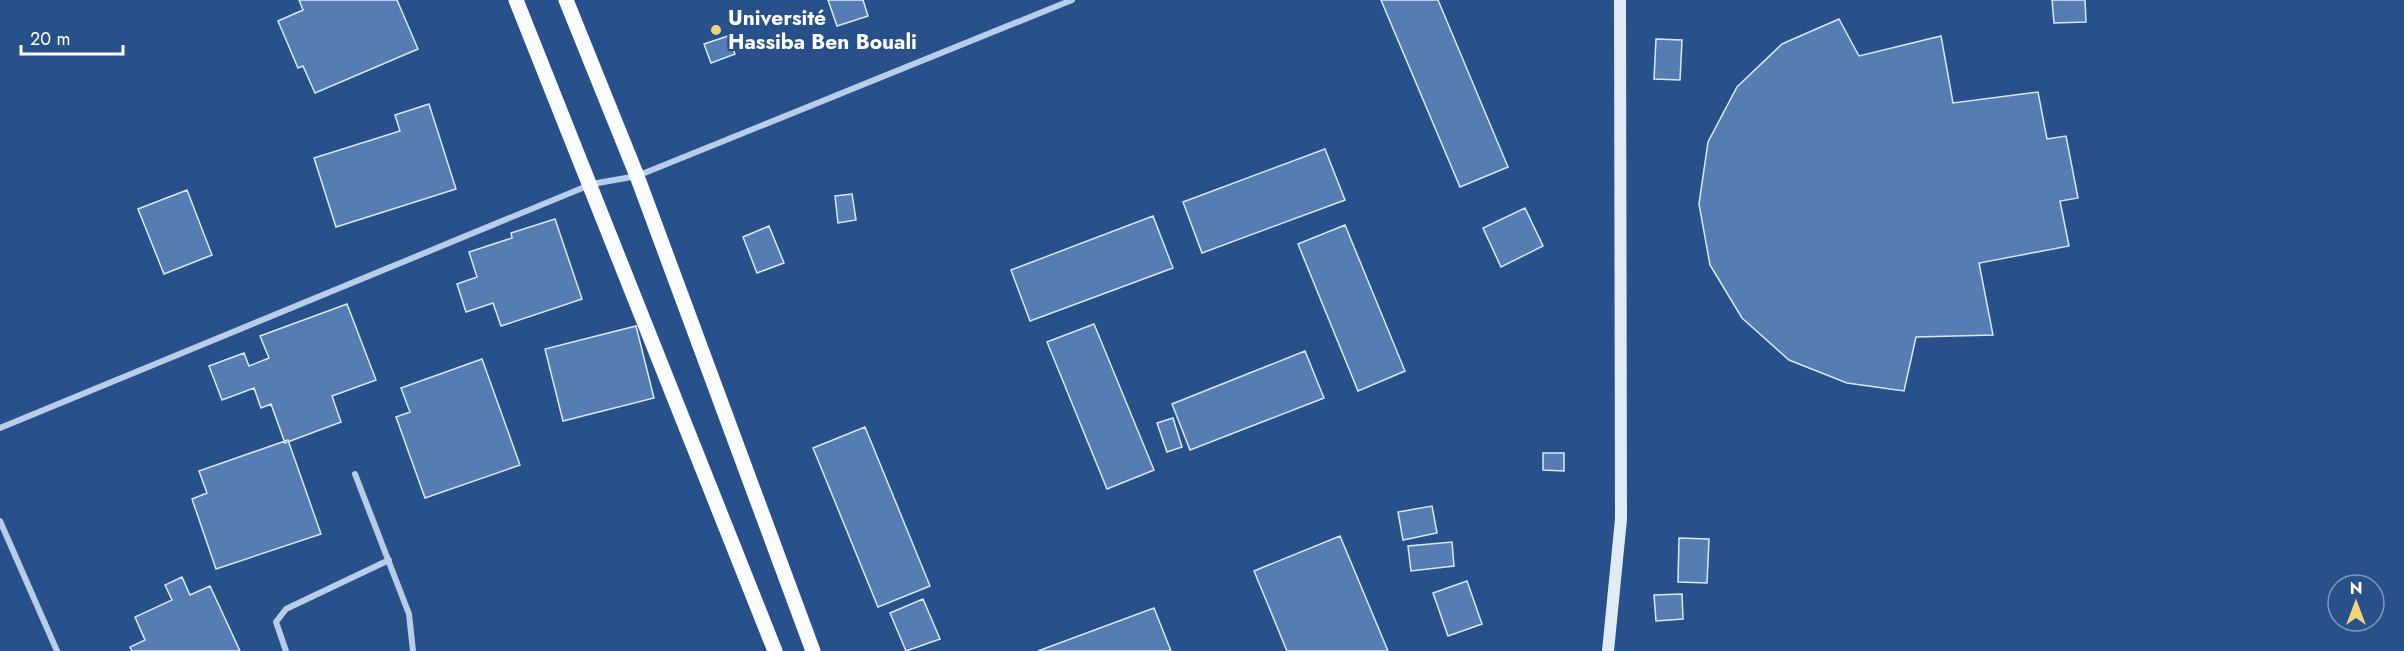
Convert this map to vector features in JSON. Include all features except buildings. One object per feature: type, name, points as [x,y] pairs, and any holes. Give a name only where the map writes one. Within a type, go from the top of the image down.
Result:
[{"type":"main road","points":[[516,0],[592,184],[775,651]]},
{"type":"main road","points":[[566,0],[637,176],[813,651]]},
{"type":"main road","points":[[1608,651],[1621,519],[1620,0]]},
{"type":"street","points":[[0,428],[592,184],[637,176],[1071,0]]},
{"type":"street","points":[[355,474],[409,614],[413,651]]},
{"type":"street","points":[[0,521],[57,651]]},
{"type":"street","points":[[286,651],[276,622],[286,609],[388,560]]},
{"type":"place","name":"Université Hassiba Ben Bouali","points":[[716,30]]}]
